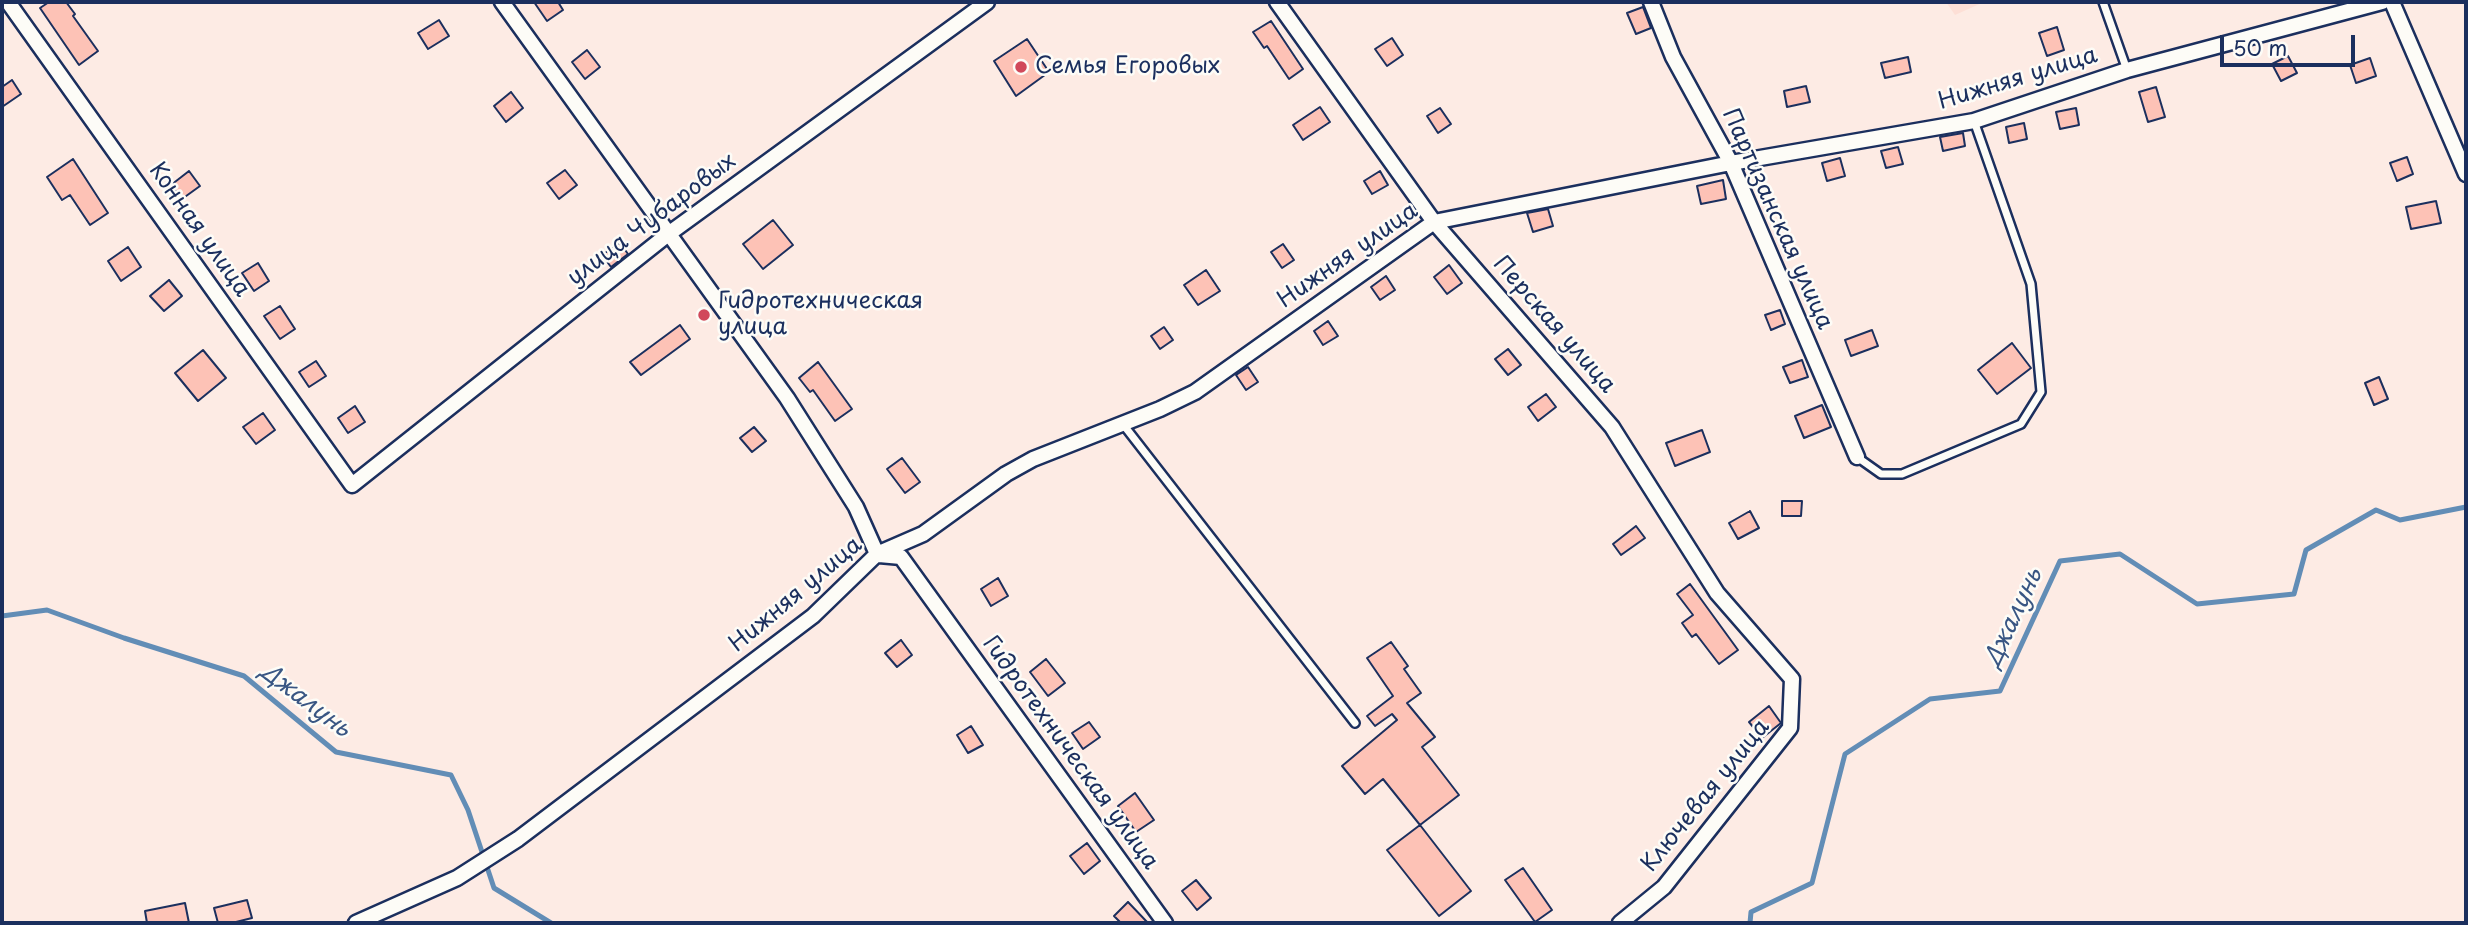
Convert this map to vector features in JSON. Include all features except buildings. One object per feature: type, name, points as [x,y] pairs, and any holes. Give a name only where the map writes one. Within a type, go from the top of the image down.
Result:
[{"type":"street","points":[[502,2],[667,235],[787,398],[856,507],[877,554]]},
{"type":"street","name":"улица Чубаровых","points":[[352,485],[667,235],[987,2]]},
{"type":"street","name":"Перская улица","points":[[1277,2],[1434,222],[1612,427],[1717,593],[1792,679]]},
{"type":"street","name":"Партизанская улица","points":[[1651,2],[1673,57],[1731,163],[1857,457]]},
{"type":"street","name":"Нижняя улица","points":[[362,922],[457,878],[518,839],[813,616],[877,554],[923,534],[996,481],[1033,458],[1195,392],[1434,222],[1731,163],[1974,121],[2127,69],[2382,2]]},
{"type":"street","points":[[2392,2],[2466,174]]},
{"type":"street","name":"Конная улица","points":[[8,5],[352,485]]},
{"type":"street","name":"Гидротехническая улица","points":[[877,554],[901,557],[1165,923]]},
{"type":"street","name":"Ключевая улица","points":[[1620,923],[1664,887],[1790,728],[1792,679]]},
{"type":"lane","points":[[2103,2],[2127,69]]},
{"type":"lane","points":[[1857,457],[1881,474],[1902,474],[2021,424],[2041,392],[2031,284],[1974,121]]},
{"type":"lane","points":[[1122,423],[1355,723]]},
{"type":"shaded area","points":[[1946,2],[1984,2],[1955,15]]},
{"type":"waterway","name":"Джалунь","points":[[1750,923],[1751,912],[1812,883],[1845,754],[1930,699],[2000,691],[2060,561],[2120,554],[2197,604],[2294,594],[2306,550],[2376,510],[2400,520],[2466,507]]},
{"type":"waterway","name":"Джалунь","points":[[2,616],[47,610],[244,676],[336,752],[451,775],[468,810],[494,888],[551,923]]},
{"type":"place","name":"Семья Егоровых","points":[[1021,67]]},
{"type":"place","name":"Гидротехническая улица","points":[[704,315]]}]
